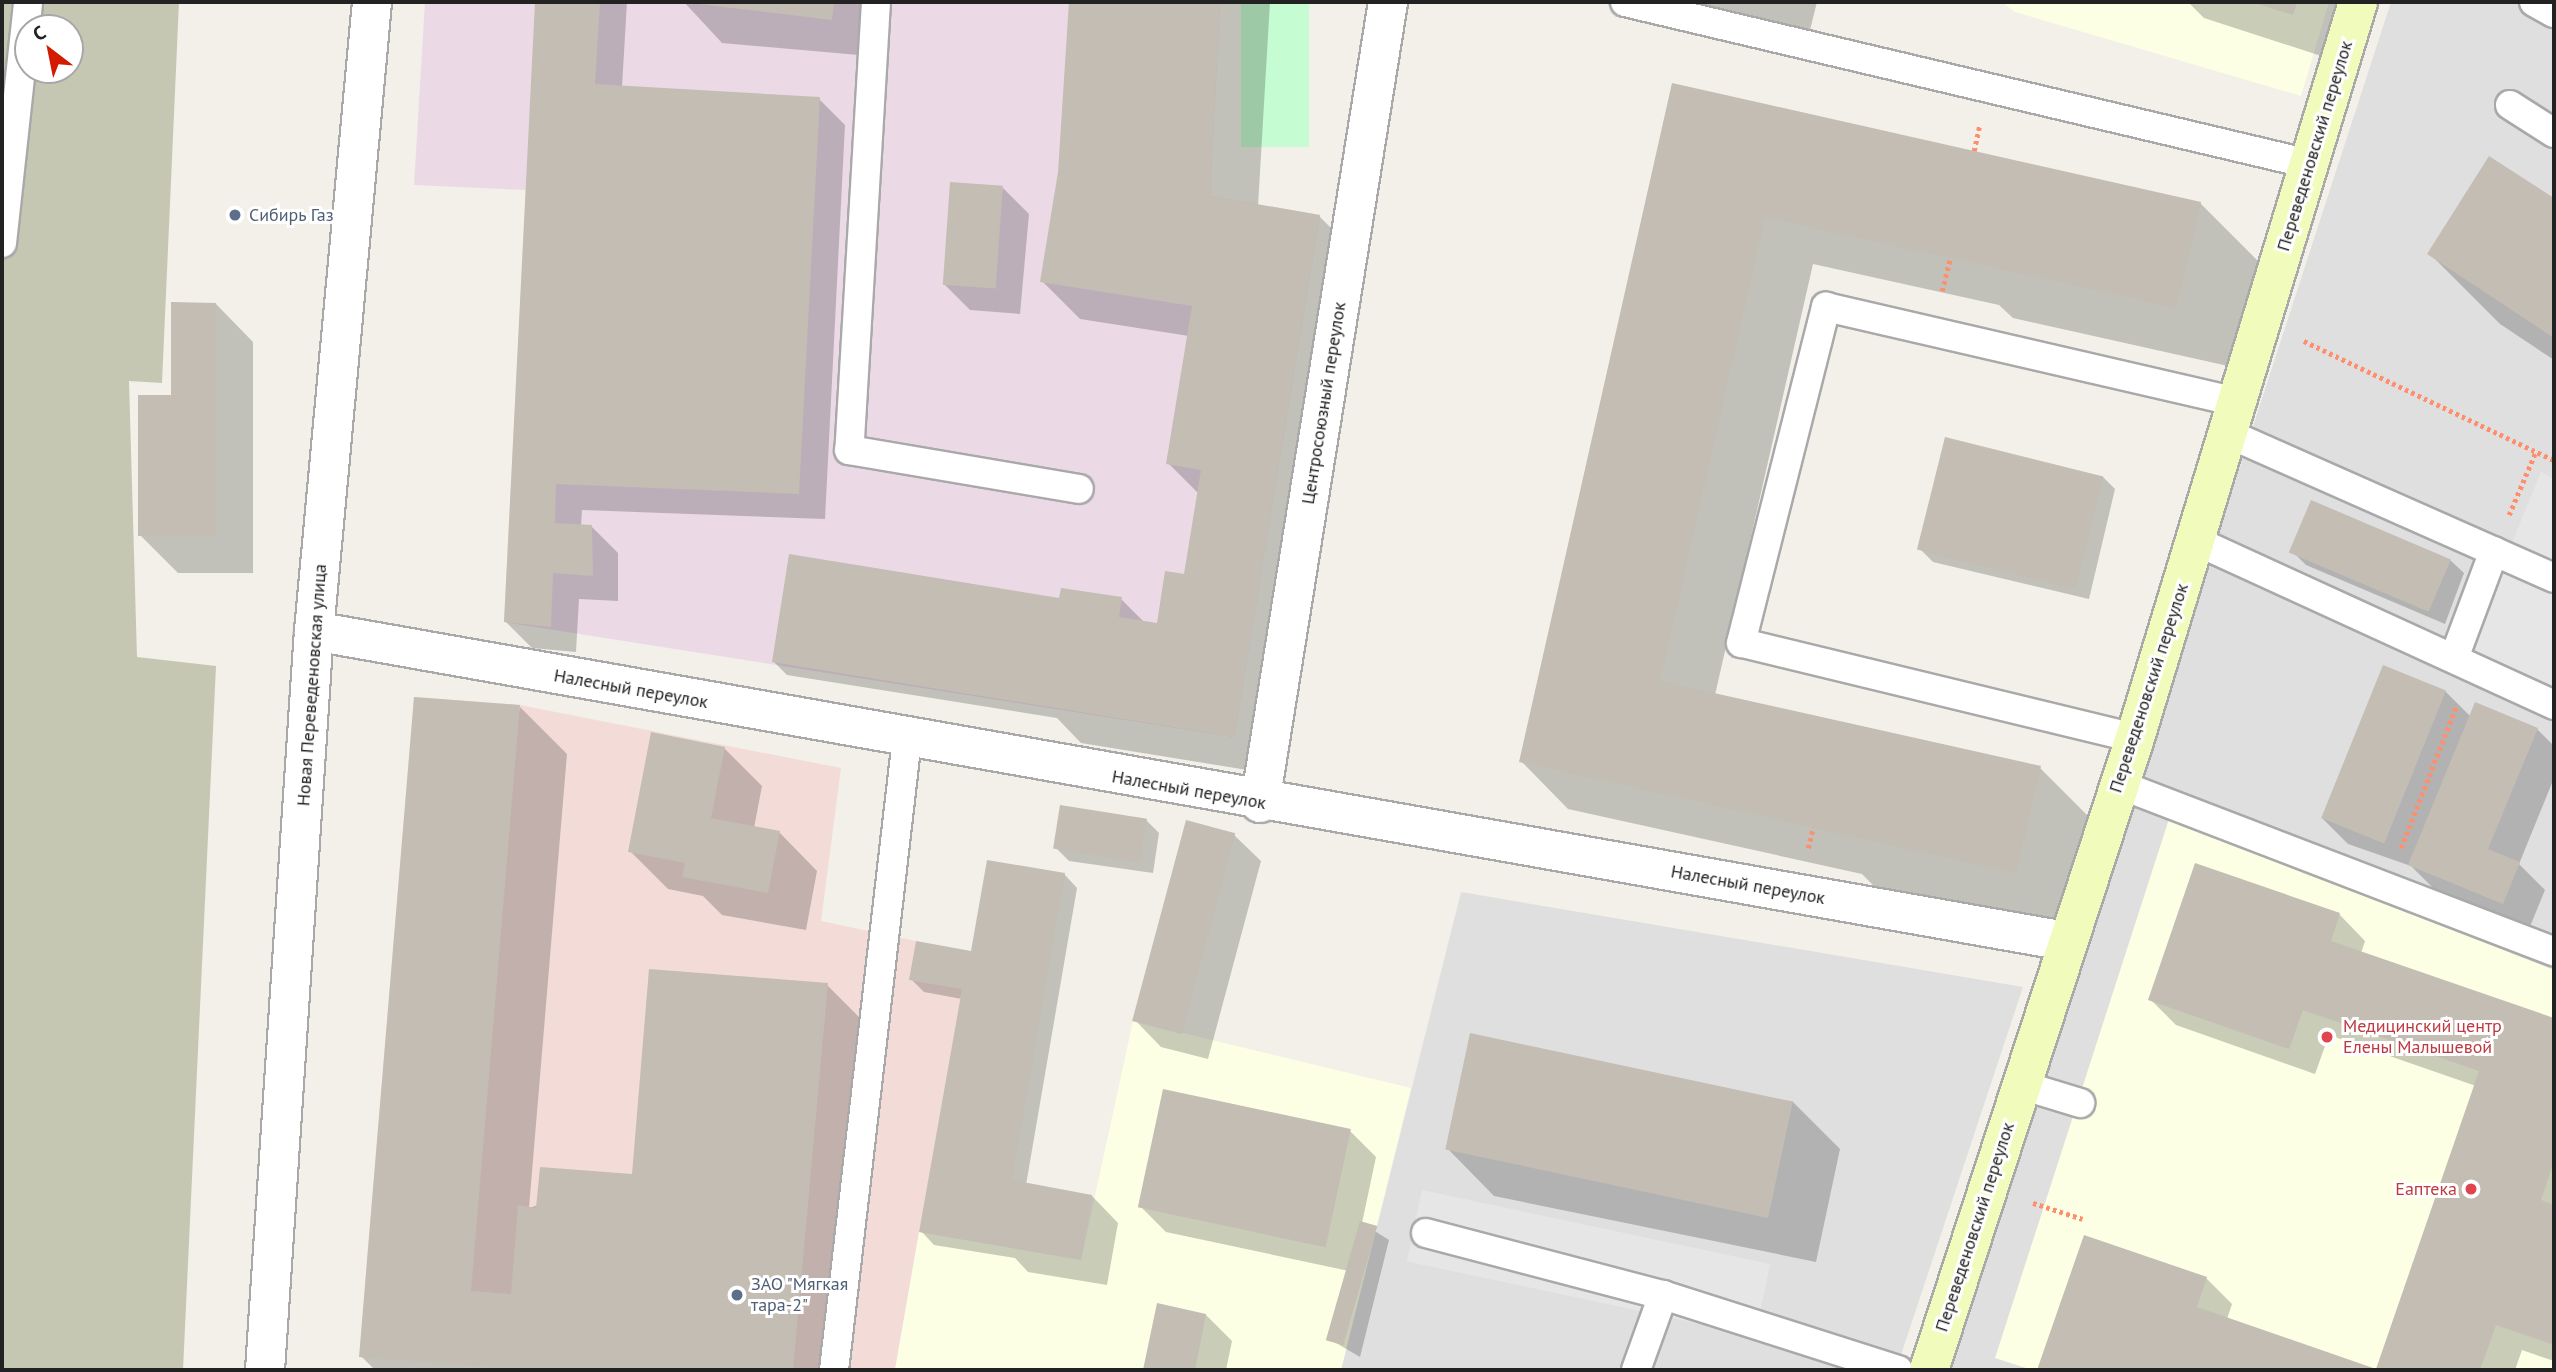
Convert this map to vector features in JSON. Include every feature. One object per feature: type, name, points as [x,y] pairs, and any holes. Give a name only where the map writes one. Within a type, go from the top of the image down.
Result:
[{"type":"street","name":"Новая Переведеновская улица","points":[[265,1370],[314,631],[372,2]]},
{"type":"street","name":"Центросоюзный переулок","points":[[1260,803],[1388,2]]},
{"type":"street","name":"Переведеновский переулок","points":[[1928,1370],[2065,941],[2135,738],[2358,2]]},
{"type":"street","name":"Налесный переулок","points":[[314,631],[1260,803],[2065,941]]},
{"type":"lane","points":[[2,243],[28,2]]},
{"type":"lane","points":[[876,2],[849,450],[1079,489]]},
{"type":"lane","points":[[1625,2],[2310,164]]},
{"type":"lane","points":[[2534,2],[2554,13]]},
{"type":"lane","points":[[2510,105],[2554,133]]},
{"type":"lane","points":[[2135,738],[1741,643],[1826,307],[2233,418],[2494,551],[2554,578]]},
{"type":"lane","points":[[2196,541],[2554,705]]},
{"type":"lane","points":[[2463,663],[2494,551]]},
{"type":"lane","points":[[834,1370],[907,739]]},
{"type":"lane","points":[[2118,784],[2554,951]]},
{"type":"lane","points":[[2021,1085],[2080,1102]]},
{"type":"lane","points":[[1426,1233],[1663,1295],[1898,1370]]},
{"type":"lane","points":[[1636,1370],[1663,1295]]},
{"type":"path","points":[[2314,345],[2554,460]]},
{"type":"path","points":[[2494,551],[2536,451]]},
{"type":"path","points":[[2386,885],[2463,663]]},
{"type":"path","points":[[1808,848],[1813,828]]},
{"type":"path","points":[[2022,1199],[2083,1219]]},
{"type":"shaded area","points":[[2,2],[179,2],[162,383],[129,381],[137,657],[216,666],[183,1370],[2,1370]]},
{"type":"shaded area","points":[[425,2],[1220,2],[1210,196],[1320,215],[1234,737],[504,622],[526,190],[414,185]]},
{"type":"shaded area","points":[[2002,2],[2329,2],[2301,96],[2015,12]]},
{"type":"shaded area","points":[[2391,2],[2554,2],[2554,1370],[1946,1370]]},
{"type":"shaded area","points":[[2541,472],[2554,479],[2554,694],[2467,653]]},
{"type":"shaded area","points":[[414,697],[520,705],[841,768],[821,921],[916,941],[910,980],[962,989],[895,1370],[692,1370],[697,1309],[365,1283]]},
{"type":"shaded area","name":"Медицинский центр Елены Малышевой","points":[[2169,819],[2554,970],[2554,1370],[2032,1370],[1995,1358]]},
{"type":"shaded area","points":[[1461,892],[2023,987],[1896,1370],[1341,1370]]},
{"type":"shaded area","points":[[1133,1021],[1411,1088],[1341,1370],[895,1370],[919,1232],[1081,1260]]},
{"type":"shaded area","points":[[1422,1190],[1770,1264],[1755,1335],[1407,1261]]},
{"type":"green space","points":[[1241,2],[1309,2],[1309,147],[1241,147]]},
{"type":"building","points":[[535,2],[600,2],[595,84],[820,97],[799,494],[556,484],[555,523],[592,525],[593,576],[553,573],[551,627],[504,622]]},
{"type":"building","points":[[682,2],[834,2],[832,20]]},
{"type":"building","points":[[1069,2],[1220,2],[1210,196],[1320,215],[1234,737],[772,662],[789,554],[1059,598],[1061,588],[1122,597],[1119,617],[1157,623],[1165,571],[1184,574],[1201,470],[1166,464],[1192,306],[1040,282],[1058,172]]},
{"type":"building","points":[[2252,2],[2297,2],[2293,15]]},
{"type":"building","points":[[1672,83],[2201,202],[2176,308],[1765,217],[1660,681],[2041,766],[2016,873],[1519,762]]},
{"type":"building","points":[[2489,156],[2554,198],[2554,338],[2427,254]]},
{"type":"building","points":[[950,182],[1003,186],[996,288],[943,285]]},
{"type":"building","points":[[171,302],[216,303],[216,536],[138,536],[138,395],[171,395]]},
{"type":"building","points":[[1945,437],[2103,476],[2075,589],[1917,550]]},
{"type":"building","points":[[2311,500],[2451,559],[2429,612],[2289,552]]},
{"type":"building","points":[[2383,665],[2446,690],[2384,843],[2321,818]]},
{"type":"building","points":[[414,697],[520,705],[471,1291],[511,1294],[518,1205],[536,1208],[540,1167],[632,1174],[649,969],[828,983],[793,1370],[530,1370],[359,1357]]},
{"type":"building","points":[[2475,702],[2538,728],[2488,849],[2520,862],[2503,904],[2408,865]]},
{"type":"building","points":[[651,732],[725,747],[711,818],[780,831],[768,893],[682,877],[685,863],[628,852]]},
{"type":"building","points":[[1060,805],[1147,819],[1140,862],[1053,848]]},
{"type":"building","points":[[1186,820],[1235,833],[1181,1034],[1132,1021]]},
{"type":"building","points":[[987,860],[1065,873],[1012,1180],[1092,1195],[1081,1260],[919,1232],[962,989],[909,980],[916,941],[971,951]]},
{"type":"building","points":[[2195,863],[2340,913],[2331,941],[2554,1018],[2554,1161],[2541,1200],[2554,1205],[2554,1345],[2496,1325],[2480,1370],[2037,1370],[2084,1235],[2207,1277],[2197,1307],[2376,1369],[2479,1071],[2303,1010],[2289,1049],[2148,1000]]},
{"type":"building","points":[[1470,1033],[1793,1102],[1768,1218],[1445,1149]]},
{"type":"building","points":[[1163,1089],[1351,1129],[1326,1247],[1138,1207]]},
{"type":"building","points":[[1360,1221],[1377,1226],[1343,1345],[1326,1340]]},
{"type":"building","points":[[1157,1303],[1206,1314],[1195,1370],[1143,1370]]},
{"type":"place","name":"Сибирь Газ","points":[[235,215]]},
{"type":"place","name":"Медицинский центр Елены Малышевой","points":[[2327,1037]]},
{"type":"place","name":"Еаптека","points":[[2471,1189]]},
{"type":"place","name":"ЗАО \"Мягкая тара-2\"","points":[[737,1295]]}]
